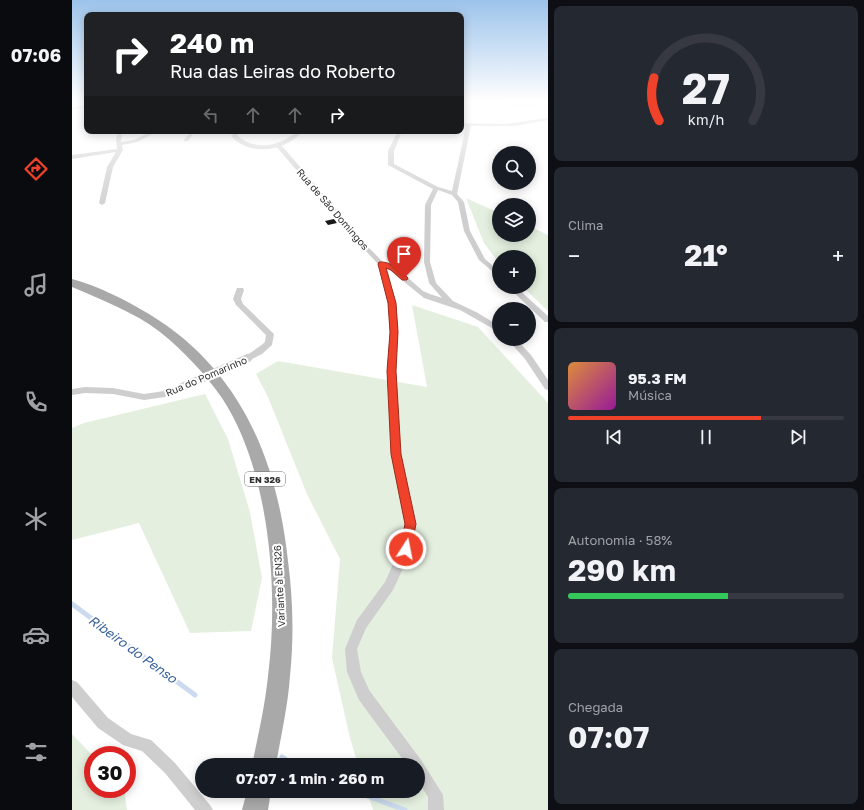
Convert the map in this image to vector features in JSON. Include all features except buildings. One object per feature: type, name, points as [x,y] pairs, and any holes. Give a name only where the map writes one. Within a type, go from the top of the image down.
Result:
[{"type":"main road","name":"Variante à EN326","points":[[72,283],[109,297],[142,314],[177,339],[207,368],[226,393],[248,432],[265,478],[279,556],[282,619],[278,687],[265,758]]},
{"type":"main road","points":[[255,810],[258,798]]},
{"type":"street","points":[[102,203],[110,167],[120,150],[119,138]]},
{"type":"street","points":[[119,144],[136,141],[142,138]]},
{"type":"street","points":[[236,138],[239,142],[248,146],[261,147],[289,142],[293,138]]},
{"type":"street","points":[[397,138],[391,151],[391,165],[436,188],[454,194],[461,202],[467,231],[482,260],[492,269]]},
{"type":"street","points":[[454,194],[467,138]]},
{"type":"street","name":"Rua de São Domingos","points":[[277,145],[367,249],[382,264],[393,268],[415,288],[426,295],[450,303],[481,317],[492,325]]},
{"type":"street","points":[[72,158],[120,150]]},
{"type":"street","points":[[436,188],[428,205],[427,262],[433,283],[450,303]]},
{"type":"street","points":[[382,264],[393,310],[394,332],[392,371],[396,454],[411,524],[406,549],[389,586],[361,624],[351,649],[354,672],[364,695],[411,758]]},
{"type":"street","name":"Rua do Pomarinho","points":[[72,392],[85,390],[113,391],[144,397],[165,394],[259,352],[269,343],[270,334],[240,305],[237,299],[240,290]]},
{"type":"street","points":[[520,294],[548,320]]},
{"type":"street","points":[[518,346],[528,357],[548,387]]},
{"type":"street","points":[[72,687],[104,723],[128,740],[146,745],[170,768],[204,810]]},
{"type":"street","points":[[425,778],[436,795],[436,810]]},
{"type":"green space","points":[[466,198],[492,210],[492,242],[536,242],[536,229],[548,235],[548,311],[530,294],[536,294],[536,250],[492,250],[492,254],[484,243]]},
{"type":"green space","points":[[412,305],[478,327],[492,342],[492,346],[496,346],[548,403],[548,810],[373,810],[369,798],[425,798],[425,758],[356,758],[332,658],[340,559],[307,494],[268,397],[256,374],[278,361],[427,387]]},
{"type":"green space","points":[[205,394],[228,439],[250,512],[262,578],[251,631],[190,633],[139,523],[72,540],[72,428],[84,423]]},
{"type":"green space","points":[[72,734],[84,747],[84,798],[125,798],[127,810],[72,810]]},
{"type":"waterway","name":"Ribeiro do Penso","points":[[72,604],[195,695]]},
{"type":"waterway","name":"Ribeiro do Penso","points":[[373,798],[405,810]]},
{"type":"route","points":[[404,278],[393,268],[382,264],[392,303],[394,332],[392,371],[396,454],[411,524],[406,549]]}]
